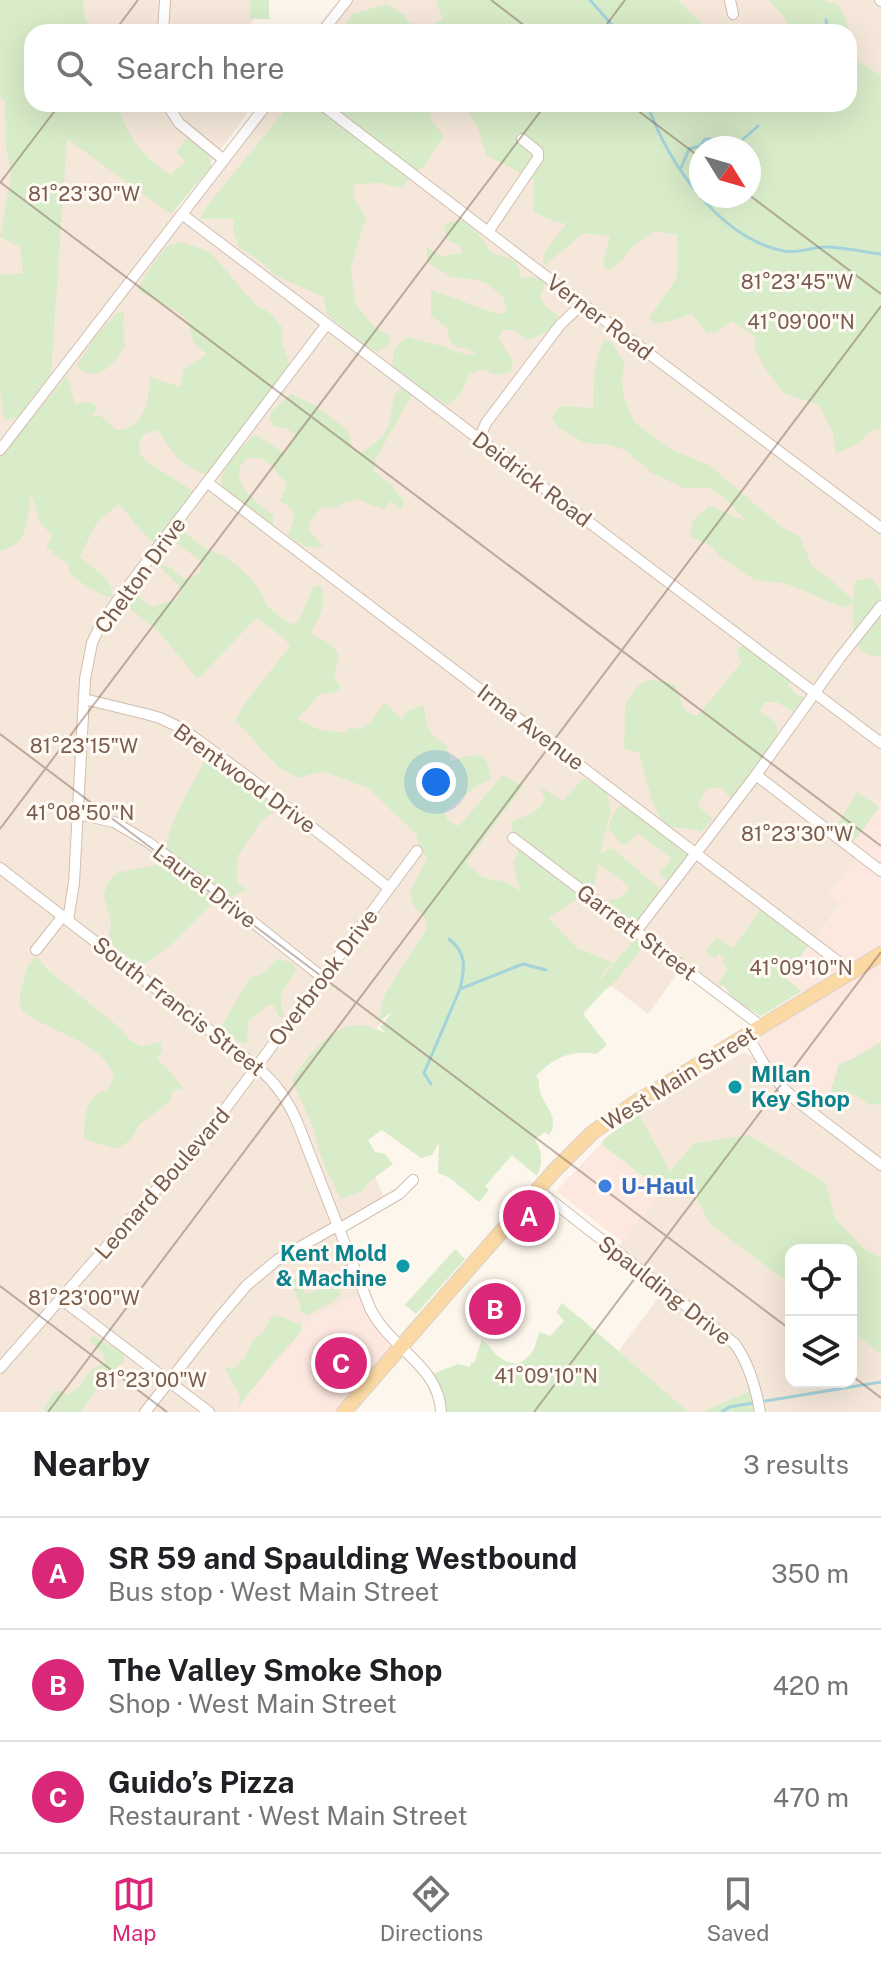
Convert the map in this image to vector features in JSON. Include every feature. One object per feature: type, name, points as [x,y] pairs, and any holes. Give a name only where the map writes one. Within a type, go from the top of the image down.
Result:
[{"type":"main road","name":"West Main Street","points":[[344,1412],[580,1143],[606,1122],[881,954]]},
{"type":"street","points":[[164,24],[165,0]]},
{"type":"street","points":[[328,24],[347,0]]},
{"type":"street","points":[[730,0],[733,14]]},
{"type":"street","points":[[172,112],[179,123],[224,160]]},
{"type":"street","points":[[0,450],[261,112]]},
{"type":"street","name":"Verner Road","points":[[331,112],[881,528]]},
{"type":"street","points":[[488,232],[538,158],[538,152],[522,139]]},
{"type":"street","name":"Deidrick Road","points":[[183,215],[881,743]]},
{"type":"street","points":[[479,439],[486,423],[560,325],[582,304]]},
{"type":"street","name":"Chelton Drive","points":[[66,918],[74,883],[84,699],[89,656],[99,628],[327,324]]},
{"type":"street","name":"Irma Avenue","points":[[208,483],[852,972]]},
{"type":"street","points":[[637,930],[881,606]]},
{"type":"street","name":"Brentwood Drive","points":[[84,699],[146,714],[183,729],[389,888]]},
{"type":"street","points":[[756,775],[881,871]]},
{"type":"street","name":"Laurel Drive","points":[[78,814],[114,822],[148,842],[322,977]]},
{"type":"street","name":"Garrett Street","points":[[513,838],[761,1026]]},
{"type":"street","name":"Overbrook Drive","points":[[256,1066],[417,851]]},
{"type":"street","name":"South Francis Street","points":[[0,868],[277,1085],[290,1105],[370,1308],[383,1330],[431,1378],[439,1393],[441,1412]]},
{"type":"street","points":[[36,950],[66,918]]},
{"type":"street","points":[[747,1035],[783,1088],[881,1165]]},
{"type":"street","name":"Leonard Boulevard","points":[[0,1368],[214,1124],[256,1066]]},
{"type":"street","points":[[145,1412],[247,1285],[277,1260],[397,1195],[413,1180]]},
{"type":"street","name":"Spaulding Drive","points":[[538,1190],[725,1335],[740,1352],[756,1388],[760,1412]]},
{"type":"street","points":[[61,1299],[209,1412]]},
{"type":"shaded area","points":[[72,0],[268,0],[251,24],[70,24]]},
{"type":"shaded area","points":[[347,0],[881,0],[881,802],[848,846],[860,855],[830,893],[842,903],[813,941],[777,914],[718,993],[682,967],[648,1014],[482,887],[335,1085],[386,1202],[339,1229],[363,1295],[316,1315],[296,1331],[233,1412],[0,1412],[0,81],[24,98],[24,112],[43,112],[59,124],[60,112],[246,112],[176,210],[183,215],[261,112],[857,112],[857,24],[328,24]]},
{"type":"shaded area","points":[[881,802],[881,1049],[847,1070],[814,1114],[797,1101],[747,1035],[809,996],[785,978],[842,904],[830,894],[859,855],[848,846]]},
{"type":"shaded area","points":[[881,1049],[881,1258],[863,1248],[835,1218],[826,1183],[749,1136],[694,1143],[670,1171],[639,1114],[744,1052],[764,1064],[847,1070]]},
{"type":"shaded area","points":[[601,1144],[662,1191],[622,1242],[556,1191]]},
{"type":"shaded area","points":[[670,1179],[693,1191],[711,1224],[785,1280],[785,1388],[857,1388],[857,1336],[881,1354],[881,1412],[760,1412],[755,1388],[703,1412],[689,1412],[618,1352],[665,1289],[615,1251]]},
{"type":"shaded area","points":[[363,1295],[400,1348],[344,1412],[233,1412],[296,1331],[316,1315]]},
{"type":"green space","points":[[0,0],[83,0],[88,24],[24,24],[24,112],[120,112],[137,145],[171,175],[185,161],[176,152],[187,138],[208,155],[212,166],[171,214],[67,139],[51,374],[17,418],[4,420],[0,391],[0,275],[23,273],[20,247],[0,237],[11,176],[6,146],[5,101],[0,97]]},
{"type":"green space","points":[[250,0],[269,0],[269,19],[250,19]]},
{"type":"green space","points":[[436,0],[678,0],[702,24],[433,24],[443,20]]},
{"type":"green space","points":[[769,0],[823,0],[838,5],[847,24],[787,24]]},
{"type":"green space","points":[[387,4],[410,23],[420,24],[346,24],[352,14]]},
{"type":"green space","points":[[857,58],[881,76],[881,428],[836,454],[833,433],[819,405],[785,394],[755,350],[755,336],[732,321],[717,332],[707,333],[691,314],[656,324],[649,318],[676,279],[677,235],[655,231],[634,245],[622,260],[608,270],[603,266],[610,236],[582,233],[544,265],[543,254],[566,224],[534,212],[534,180],[486,155],[478,128],[467,112],[857,112]]},
{"type":"green space","points":[[283,112],[432,112],[429,117],[444,136],[425,165],[400,188],[381,183],[354,184],[354,199],[366,217],[351,267],[355,303],[372,325],[390,336],[388,345],[377,352],[360,343],[326,313],[324,297],[274,275],[239,247],[233,230],[234,219],[200,218]]},
{"type":"green space","points":[[461,220],[478,234],[490,252],[515,262],[520,278],[529,276],[543,280],[545,284],[540,297],[546,307],[559,316],[546,332],[527,340],[513,330],[503,330],[498,338],[513,361],[511,372],[496,375],[483,369],[469,374],[461,392],[447,405],[392,371],[396,347],[409,337],[476,354],[467,348],[455,346],[450,340],[448,328],[431,316],[431,290],[498,314],[507,312],[503,297],[487,284],[451,277],[427,262],[427,247],[441,256],[461,253],[461,246],[447,240],[444,224]]},
{"type":"green space","points":[[181,242],[210,252],[255,304],[270,313],[282,327],[282,343],[292,371],[212,477],[181,461],[157,430],[144,434],[139,443],[140,454],[199,495],[158,546],[119,504],[97,522],[80,556],[110,584],[112,597],[107,596],[78,580],[69,573],[69,565],[52,553],[53,550],[46,550],[52,535],[40,523],[31,493],[28,520],[22,536],[0,551],[0,457],[67,376],[75,404],[90,402],[98,407],[91,417],[100,415],[116,430],[133,425],[144,412],[150,377],[180,387],[184,369],[207,354],[194,344],[187,320],[137,290],[167,246]]},
{"type":"green space","points":[[124,312],[125,345],[111,365],[99,373],[84,371],[76,366],[95,337],[117,313]]},
{"type":"green space","points":[[605,338],[613,344],[625,364],[622,380],[624,398],[634,422],[670,449],[709,465],[783,528],[800,537],[812,566],[853,600],[855,581],[871,578],[881,590],[881,656],[863,652],[858,646],[853,629],[853,602],[844,608],[785,583],[755,580],[720,557],[713,547],[690,536],[693,521],[709,506],[746,521],[725,498],[708,487],[686,489],[652,473],[625,450],[605,444],[585,443],[559,428],[552,419],[559,406],[593,408],[596,363]]},
{"type":"green space","points":[[399,388],[412,395],[376,458],[374,471],[404,501],[401,510],[390,501],[383,510],[359,499],[338,507],[322,506],[308,524],[310,532],[323,546],[309,547],[288,536],[293,512],[280,501],[287,484],[265,461],[245,459],[239,471],[242,485],[273,515],[273,525],[222,487],[227,465],[255,434],[284,453],[295,435],[286,428],[274,427],[270,419],[271,412],[291,394],[312,404],[347,429],[353,447],[361,453],[386,430]]},
{"type":"green space","points":[[183,532],[235,564],[260,590],[266,605],[293,624],[299,621],[313,587],[320,585],[323,604],[310,633],[332,645],[339,656],[334,677],[341,688],[332,693],[321,693],[297,719],[320,730],[345,733],[349,728],[361,729],[370,723],[385,702],[402,720],[406,711],[424,705],[429,729],[447,746],[451,761],[480,755],[487,762],[491,779],[475,787],[445,812],[447,820],[459,826],[503,775],[523,786],[466,863],[481,876],[504,881],[520,891],[513,862],[518,853],[511,822],[531,814],[542,805],[545,799],[540,787],[563,801],[584,778],[607,793],[611,810],[600,854],[611,848],[662,891],[637,925],[611,908],[609,901],[623,896],[630,887],[599,861],[594,888],[548,918],[577,948],[613,963],[603,972],[600,980],[640,933],[649,940],[615,982],[583,1014],[607,1045],[596,1054],[563,1056],[536,1076],[553,1120],[549,1135],[545,1132],[535,1139],[541,1158],[537,1176],[512,1155],[485,1186],[489,1190],[479,1202],[450,1178],[438,1173],[439,1143],[432,1155],[421,1158],[382,1130],[368,1140],[375,1152],[385,1154],[393,1164],[369,1182],[363,1191],[341,1199],[292,1080],[323,1041],[343,1028],[367,1026],[386,1033],[380,1027],[392,1013],[379,1020],[384,996],[427,928],[425,918],[414,906],[410,892],[427,858],[419,847],[416,834],[368,788],[323,771],[298,778],[279,768],[235,720],[290,646],[283,637],[256,618],[198,679],[159,632],[128,607],[134,593],[151,607],[177,599],[182,589],[158,565],[171,567],[186,580],[201,572],[200,560],[171,540]]},
{"type":"green space","points":[[744,646],[791,680],[788,686],[804,697],[805,703],[796,714],[777,702],[765,702],[759,711],[775,722],[778,731],[776,743],[733,800],[720,787],[706,789],[698,806],[713,819],[701,832],[668,826],[654,805],[639,753],[623,748],[626,703],[638,686],[658,680],[675,685],[685,709],[698,715],[741,663],[737,652]]},
{"type":"green space","points":[[208,755],[278,809],[262,820],[237,857],[237,883],[248,890],[214,902],[171,945],[141,967],[110,943],[111,920],[103,894],[119,872],[164,864],[174,822]]},
{"type":"green space","points":[[857,792],[879,807],[852,844],[834,831]]},
{"type":"green space","points":[[625,802],[696,853],[672,885],[660,875],[659,869],[664,868],[671,858],[638,833],[626,845],[621,844],[608,828],[614,814]]},
{"type":"green space","points":[[762,908],[810,944],[785,978],[802,991],[761,1016],[733,1000],[725,987],[718,983],[728,969],[722,963],[725,958],[719,954],[715,958],[706,952],[716,937],[733,948]]},
{"type":"green space","points":[[37,957],[48,970],[119,1027],[132,1042],[142,1046],[161,1042],[162,1052],[157,1058],[184,1088],[172,1091],[170,1101],[139,1125],[131,1140],[116,1149],[84,1137],[90,1102],[107,1090],[114,1079],[104,1059],[74,1039],[30,1017],[20,1005],[26,972]]},
{"type":"green space","points":[[277,959],[291,962],[296,969],[282,995],[284,1017],[279,1017],[270,1004],[248,1021],[247,1042],[237,1041],[220,1028],[250,978],[263,973]]},
{"type":"green space","points":[[881,1042],[881,1104],[870,1105],[851,1094],[832,1105],[828,1101],[839,1064]]},
{"type":"green space","points":[[639,1114],[670,1171],[694,1143],[749,1135],[826,1183],[835,1218],[863,1248],[881,1258],[881,1354],[857,1336],[857,1244],[785,1244],[785,1280],[710,1224],[693,1191],[670,1180],[662,1191],[601,1144]]},
{"type":"green space","points":[[455,1249],[465,1259],[416,1314],[405,1305]]},
{"type":"green space","points":[[287,1279],[301,1281],[305,1294],[332,1287],[338,1288],[341,1294],[308,1315],[300,1312],[301,1304]]},
{"type":"green space","points":[[562,1303],[689,1412],[445,1412],[442,1390],[434,1374],[458,1364],[470,1367],[482,1339],[503,1360],[509,1363],[523,1361],[532,1353],[540,1332],[550,1336],[564,1321],[556,1312]]},
{"type":"green space","points":[[277,1316],[300,1323],[302,1330],[238,1408],[240,1397],[225,1370],[227,1366],[232,1369],[237,1366],[253,1340],[264,1332],[270,1318]]},
{"type":"green space","points":[[93,1336],[123,1352],[123,1362],[107,1376],[80,1412],[46,1412],[44,1408],[55,1391],[67,1395],[73,1392],[93,1369],[106,1362],[103,1354],[89,1340]]},
{"type":"green space","points":[[756,1388],[760,1412],[702,1412]]},
{"type":"waterway","points":[[590,0],[611,24]]},
{"type":"waterway","points":[[826,20],[827,24]]},
{"type":"waterway","points":[[650,112],[682,173],[717,214],[738,231],[784,251],[826,247],[881,254]]},
{"type":"waterway","points":[[681,168],[689,149],[700,146],[705,139],[741,141],[758,126]]},
{"type":"waterway","points":[[431,1084],[424,1073],[460,989],[463,974],[462,955],[449,939]]},
{"type":"waterway","points":[[460,989],[523,964],[546,970]]},
{"type":"waterway","points":[[722,1412],[729,1407],[881,1382]]},
{"type":"place","name":"MIlan Key Shop","points":[[735,1087]]},
{"type":"place","name":"U-Haul","points":[[605,1186]]},
{"type":"place","name":"SR 59 and Spaulding Westbound","points":[[529,1216]]},
{"type":"place","name":"Kent Mold & Machine","points":[[403,1266]]},
{"type":"place","name":"The Valley Smoke Shop","points":[[495,1309]]},
{"type":"place","name":"Guido’s Pizza","points":[[341,1363]]}]
